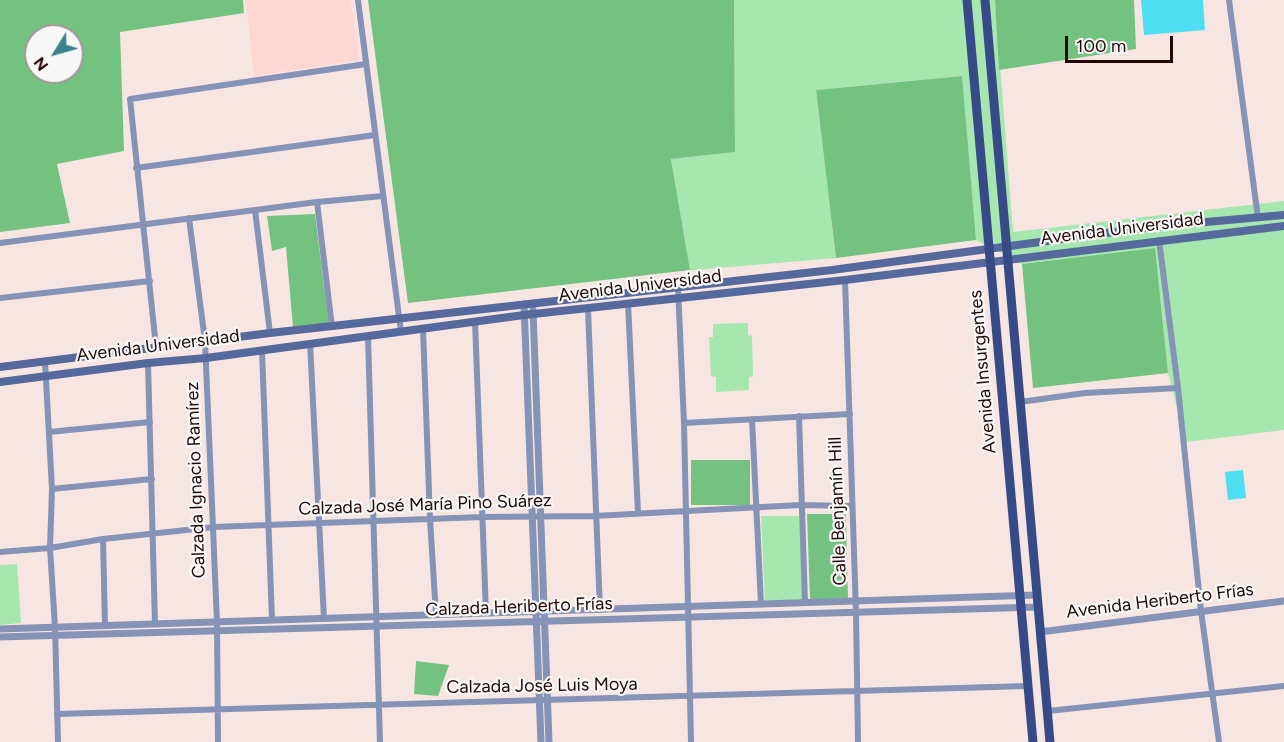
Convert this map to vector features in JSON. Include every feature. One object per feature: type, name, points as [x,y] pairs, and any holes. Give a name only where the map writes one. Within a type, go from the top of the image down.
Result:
[{"type":"main road","name":"Avenida Insurgentes","points":[[967,0],[1033,742]]},
{"type":"main road","name":"Avenida Insurgentes","points":[[985,0],[1050,742]]},
{"type":"main road","points":[[978,117],[995,117]]},
{"type":"main road","name":"Avenida Universidad","points":[[0,367],[270,333],[832,270],[1151,227],[1284,215]]},
{"type":"main road","name":"Avenida Universidad","points":[[0,382],[206,358],[476,321],[845,280],[1284,226]]},
{"type":"street","points":[[358,0],[401,332]]},
{"type":"street","points":[[1229,0],[1258,218]]},
{"type":"street","points":[[156,347],[130,99],[366,64]]},
{"type":"street","points":[[136,168],[375,135]]},
{"type":"street","points":[[0,243],[317,202],[382,196]]},
{"type":"street","points":[[317,202],[332,327]]},
{"type":"street","points":[[255,210],[270,333]]},
{"type":"street","name":"Calzada Ignacio Ramírez","points":[[189,218],[206,358],[217,622],[218,742]]},
{"type":"street","points":[[1159,240],[1178,388],[1201,611],[1219,742]]},
{"type":"street","name":"Calle Benjamín Hill","points":[[845,280],[856,601],[858,742]]},
{"type":"street","points":[[0,298],[150,281]]},
{"type":"street","points":[[678,287],[684,423],[691,742]]},
{"type":"street","points":[[628,303],[638,513]]},
{"type":"street","points":[[528,304],[541,516],[549,742]]},
{"type":"street","points":[[588,309],[594,516],[600,610]]},
{"type":"street","points":[[529,315],[531,517],[541,742]]},
{"type":"street","points":[[476,321],[486,613]]},
{"type":"street","points":[[423,329],[436,615]]},
{"type":"street","points":[[368,336],[380,742]]},
{"type":"street","points":[[310,343],[324,619]]},
{"type":"street","points":[[262,350],[272,620]]},
{"type":"street","points":[[45,362],[52,489],[50,548],[58,742]]},
{"type":"street","points":[[148,363],[155,624]]},
{"type":"street","points":[[1020,402],[1085,393],[1178,388]]},
{"type":"street","points":[[684,423],[850,414]]},
{"type":"street","points":[[799,416],[805,603]]},
{"type":"street","points":[[752,419],[761,604]]},
{"type":"street","points":[[49,432],[150,422]]},
{"type":"street","points":[[52,489],[152,479]]},
{"type":"street","name":"Calzada José María Pino Suárez","points":[[0,552],[50,548],[104,539],[213,527],[852,506]]},
{"type":"street","points":[[104,539],[105,626]]},
{"type":"street","name":"Calzada Heriberto Frías","points":[[0,637],[105,626],[1037,595]]},
{"type":"street","name":"Avenida Heriberto Frías","points":[[1040,632],[1284,601]]},
{"type":"street","name":"Calzada Heriberto Frías","points":[[0,629],[217,631],[1038,607]]},
{"type":"street","name":"Calzada José Luis Moya","points":[[57,714],[1028,686]]},
{"type":"street","points":[[1048,711],[1284,686]]},
{"type":"shaded area","points":[[246,0],[351,0],[359,60],[254,76]]},
{"type":"green space","points":[[0,0],[243,0],[244,13],[120,32],[124,151],[57,164],[70,223],[0,232]]},
{"type":"green space","points":[[368,0],[734,0],[735,152],[671,159],[690,270],[408,303]]},
{"type":"green space","points":[[734,0],[995,0],[1013,232],[1284,201],[1284,430],[1186,442],[1168,373],[1155,248],[1022,264],[976,240],[961,76],[816,90],[836,258],[683,271],[690,270],[671,159],[735,152]]},
{"type":"green space","points":[[995,0],[1134,0],[1136,49],[999,70]]},
{"type":"green space","points":[[962,76],[976,240],[836,258],[816,90]]},
{"type":"green space","points":[[315,214],[329,326],[293,327],[286,247],[272,251],[267,216]]},
{"type":"green space","points":[[1155,248],[1168,373],[1033,388],[1022,264]]},
{"type":"green space","points":[[748,323],[748,335],[752,336],[753,376],[749,377],[749,390],[716,392],[716,377],[711,376],[709,337],[713,337],[713,324]]},
{"type":"green space","points":[[691,460],[750,460],[750,505],[691,505]]},
{"type":"green space","points":[[807,514],[846,514],[848,598],[810,600]]},
{"type":"green space","points":[[761,516],[804,516],[804,601],[765,603]]},
{"type":"green space","points":[[17,564],[21,623],[0,625],[0,565]]},
{"type":"green space","points":[[416,661],[449,665],[438,696],[414,694]]},
{"type":"water","points":[[1141,0],[1203,0],[1205,30],[1144,35]]},
{"type":"water","points":[[1243,470],[1246,498],[1228,500],[1225,472]]}]
